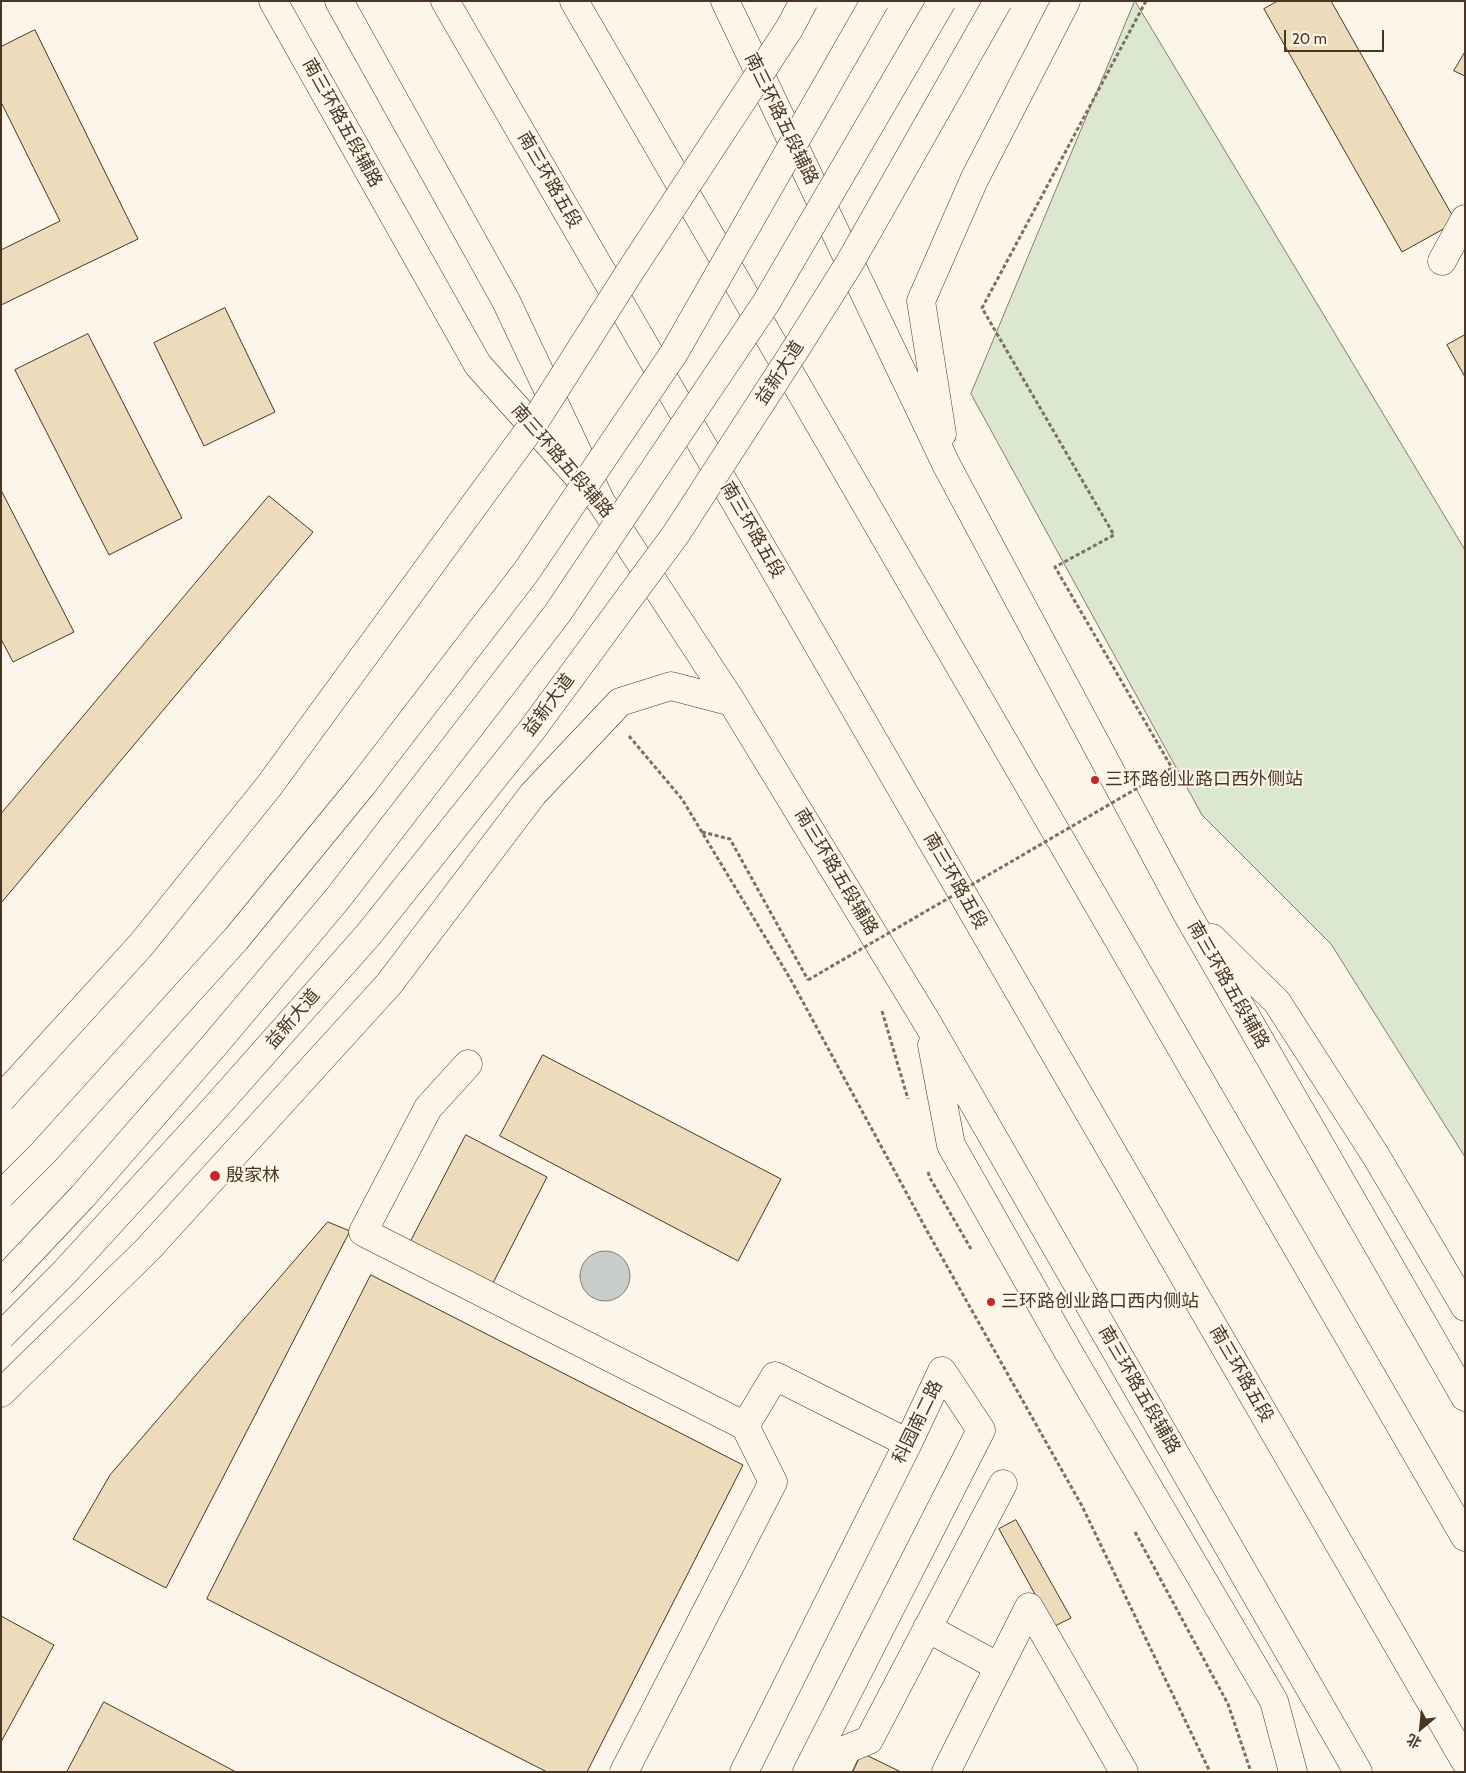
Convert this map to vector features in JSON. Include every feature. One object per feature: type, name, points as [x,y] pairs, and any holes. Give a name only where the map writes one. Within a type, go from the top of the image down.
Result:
[{"type":"main road","name":"南三环路五段辅路","points":[[273,1],[478,365],[602,502],[732,702],[928,1024],[1358,1772]]},
{"type":"main road","points":[[338,1],[506,301],[602,502]]},
{"type":"main road","name":"南三环路五段","points":[[445,1],[1465,1760]]},
{"type":"main road","name":"南三环路五段辅路","points":[[725,1],[947,466],[1186,912],[1465,1397]]},
{"type":"main road","points":[[1,1099],[141,945],[275,779],[532,426],[634,265],[789,29],[804,1]]},
{"type":"main road","points":[[1,1195],[43,1153],[236,940],[363,784],[526,572],[674,353],[875,1]]},
{"type":"main road","points":[[1,1283],[88,1190],[217,1042],[338,898],[557,614],[766,303],[942,1]]},
{"type":"main road","name":"益新大道","points":[[1,1336],[64,1273],[208,1116],[362,941],[531,731],[676,534],[795,350],[849,264],[998,1]]},
{"type":"main road","points":[[947,466],[921,301],[974,180],[1066,1]]},
{"type":"main road","points":[[580,6],[1465,1537]]},
{"type":"main road","points":[[1442,261],[1465,219]]},
{"type":"main road","points":[[1,1393],[148,1249],[389,984],[533,794],[620,702],[671,686],[732,702]]},
{"type":"main road","points":[[1186,912],[1277,1002],[1376,1156],[1465,1307]]},
{"type":"main road","points":[[928,1024],[951,1145],[1069,1353],[1274,1701],[1293,1772]]},
{"type":"main road","points":[[468,1064],[428,1108],[363,1232],[745,1426],[774,1482],[624,1772]]},
{"type":"main road","name":"科园南二路","points":[[744,1772],[942,1371],[981,1430],[808,1772]]},
{"type":"main road","points":[[745,1426],[775,1376],[908,1443]]},
{"type":"main road","points":[[836,1772],[847,1749],[869,1740],[1003,1484]]},
{"type":"main road","points":[[946,1772],[1029,1607],[1124,1772]]},
{"type":"main road","points":[[927,1628],[1000,1667]]},
{"type":"path","points":[[701,832],[730,839],[808,980],[1172,768],[1055,567],[1114,535],[982,308],[1146,1]]},
{"type":"path","points":[[609,713],[682,799],[790,980],[926,1229],[1082,1506],[1210,1772]]},
{"type":"green space","points":[[1135,1],[1465,550],[1465,1157],[1331,944],[1202,815],[971,394]]},
{"type":"shaded area","points":[[600,1251],[610,1251],[623,1258],[630,1271],[630,1281],[623,1294],[610,1301],[600,1301],[591,1297],[584,1290],[580,1281],[580,1271],[584,1262],[591,1255]]},
{"type":"building","points":[[1278,1],[1331,1],[1456,222],[1402,252],[1264,9]]},
{"type":"building","points":[[35,30],[138,239],[1,305],[1,250],[60,221],[1,102],[1,47]]},
{"type":"building","points":[[1465,52],[1465,76],[1454,71]]},
{"type":"building","points":[[225,308],[275,412],[204,446],[154,343]]},
{"type":"building","points":[[88,334],[182,518],[109,555],[15,370]]},
{"type":"building","points":[[1465,335],[1465,377],[1447,345]]},
{"type":"building","points":[[1,490],[74,632],[13,662],[1,639]]},
{"type":"building","points":[[269,496],[313,532],[1,903],[1,814]]},
{"type":"building","points":[[543,1055],[781,1179],[738,1261],[500,1136]]},
{"type":"building","points":[[466,1135],[547,1177],[493,1283],[411,1241]]},
{"type":"building","points":[[328,1222],[350,1231],[166,1588],[73,1539],[110,1475]]},
{"type":"building","points":[[371,1275],[743,1465],[587,1772],[547,1772],[207,1599]]},
{"type":"building","points":[[1016,1520],[1071,1618],[1053,1627],[999,1529]]},
{"type":"building","points":[[1,1616],[54,1645],[1,1742]]},
{"type":"building","points":[[104,1702],[236,1772],[67,1772]]},
{"type":"building","points":[[862,1753],[901,1772],[853,1772]]},
{"type":"place","name":"三环路创业路口西外侧站","points":[[1095,780]]},
{"type":"place","name":"殷家林","points":[[215,1176]]},
{"type":"place","name":"三环路创业路口西内侧站","points":[[991,1302]]}]
